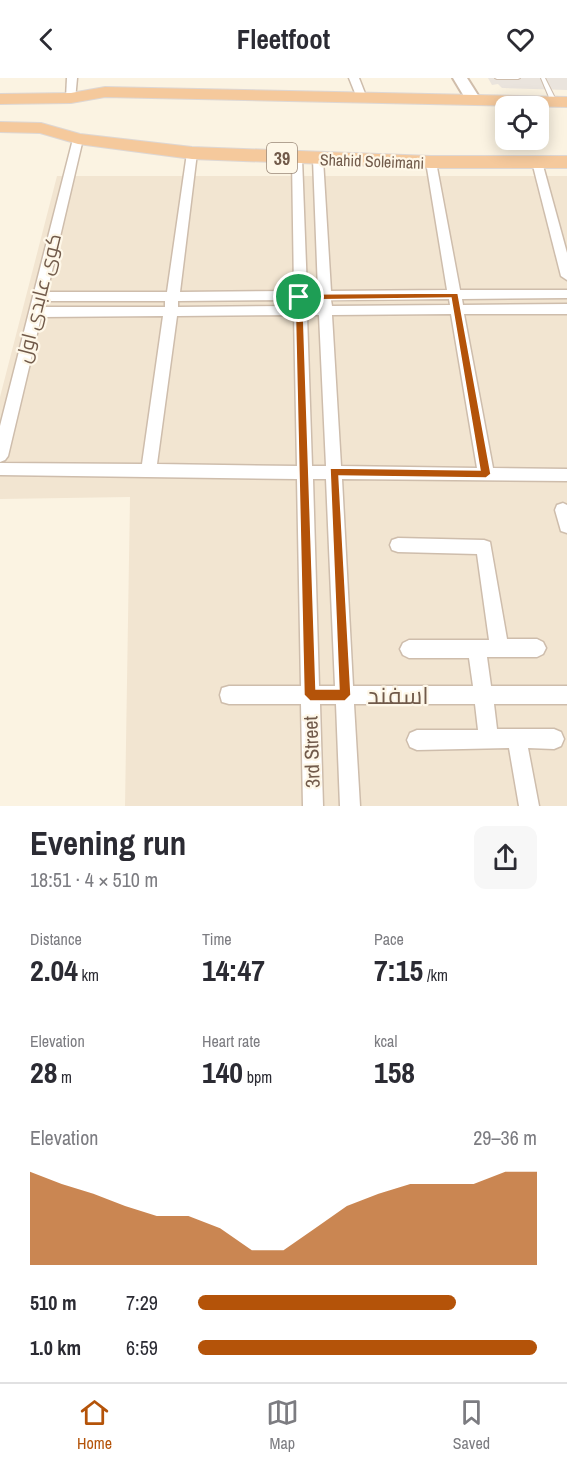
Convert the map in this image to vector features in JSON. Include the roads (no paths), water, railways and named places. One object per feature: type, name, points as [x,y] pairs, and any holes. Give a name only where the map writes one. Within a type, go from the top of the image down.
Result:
[{"type":"highway","points":[[0,99],[71,98],[105,92],[563,102]]},
{"type":"highway","name":"Shahid Soleimani","points":[[0,127],[41,128],[78,139],[192,153],[431,162],[567,162]]},
{"type":"main road","points":[[460,78],[473,100]]},
{"type":"street","points":[[71,98],[72,78]]},
{"type":"street","points":[[354,78],[361,96]]},
{"type":"street","name":"کوی عابدی اول","points":[[0,456],[78,139]]},
{"type":"street","points":[[149,470],[192,153]]},
{"type":"street","name":"3rd Street","points":[[297,158],[313,806]]},
{"type":"street","name":"3rd Street","points":[[318,159],[350,806]]},
{"type":"street","points":[[431,162],[486,474]]},
{"type":"street","points":[[537,162],[567,276]]},
{"type":"street","points":[[325,304],[455,295],[567,294]]},
{"type":"street","points":[[38,297],[171,297],[457,310],[567,309]]},
{"type":"street","points":[[34,312],[169,312],[299,304]]},
{"type":"street","points":[[7,469],[567,475]]},
{"type":"street","points":[[399,545],[484,547],[499,648]]},
{"type":"street","points":[[409,649],[537,648]]},
{"type":"street","points":[[477,649],[489,739]]},
{"type":"street","name":"اسفند","points":[[230,695],[567,695]]},
{"type":"street","points":[[517,738],[529,806]]},
{"type":"street","points":[[417,740],[555,739]]},
{"type":"lane","points":[[497,78],[518,78]]},
{"type":"lane","points":[[543,78],[563,102]]}]
